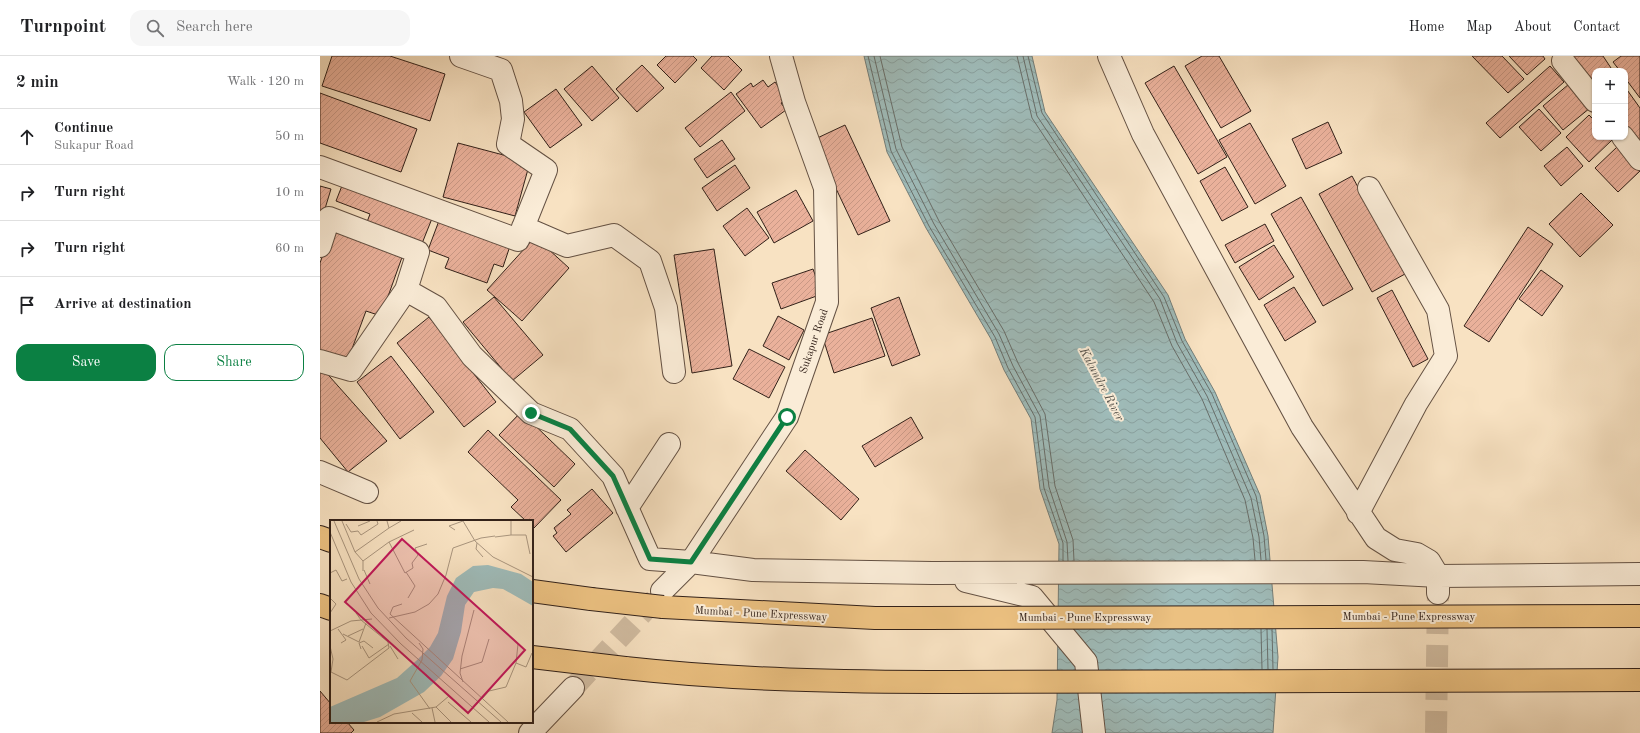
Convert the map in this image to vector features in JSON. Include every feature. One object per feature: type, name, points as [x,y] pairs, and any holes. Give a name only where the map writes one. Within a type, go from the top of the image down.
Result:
[{"type":"highway","points":[[320,537],[330,541]]},
{"type":"highway","name":"Mumbai - Pune Expressway","points":[[533,591],[591,599],[663,599],[875,618],[1640,616]]},
{"type":"highway","points":[[320,605],[330,609]]},
{"type":"highway","points":[[533,657],[625,668],[704,675],[873,682],[1640,680]]},
{"type":"street","points":[[320,167],[518,240],[546,170],[508,144],[513,119],[510,101],[501,70],[461,56]]},
{"type":"street","name":"Sukapur Road","points":[[663,599],[691,562],[787,417],[827,302],[825,188],[794,102],[781,56]]},
{"type":"street","points":[[1109,56],[1143,134],[1302,427],[1376,538],[1395,550],[1417,554],[1429,561],[1438,585]]},
{"type":"street","points":[[1563,61],[1592,98]]},
{"type":"street","points":[[1625,140],[1640,158]]},
{"type":"street","points":[[1358,513],[1416,404],[1446,356],[1438,310],[1369,188]]},
{"type":"street","points":[[320,246],[329,218],[418,252],[406,290],[351,370],[320,361]]},
{"type":"street","points":[[523,227],[567,246],[614,235],[650,262],[666,308],[674,372]]},
{"type":"street","points":[[406,290],[436,307],[472,356],[531,413],[570,429],[613,476],[650,559],[691,562],[752,570],[932,573],[1363,572],[1438,585],[1640,574]]},
{"type":"street","points":[[627,508],[670,444]]},
{"type":"street","points":[[320,472],[367,492]]},
{"type":"street","points":[[932,573],[1032,597],[1086,662],[1094,733]]},
{"type":"street","points":[[530,733],[573,688]]},
{"type":"water","name":"Kalundre River","points":[[864,56],[1032,56],[1045,112],[1168,295],[1185,339],[1215,392],[1260,495],[1268,536],[1278,657],[1273,733],[1052,733],[1057,700],[1059,544],[1040,489],[1031,419],[1004,370],[991,339],[926,228],[887,152]]},
{"type":"building","points":[[332,56],[390,56],[445,74],[430,121],[322,86]]},
{"type":"building","points":[[666,56],[693,56],[697,60],[675,83],[657,65]]},
{"type":"building","points":[[712,56],[728,56],[742,70],[724,90],[701,68]]},
{"type":"building","points":[[1202,56],[1219,56],[1251,111],[1221,128],[1185,66]]},
{"type":"building","points":[[1472,56],[1502,56],[1524,79],[1508,93]]},
{"type":"building","points":[[1509,56],[1543,56],[1545,59],[1527,75]]},
{"type":"building","points":[[1571,56],[1603,56],[1611,68],[1592,68],[1592,85]]},
{"type":"building","points":[[1621,56],[1640,56],[1640,98],[1628,82],[1628,68],[1618,68],[1613,62]]},
{"type":"building","points":[[642,65],[664,88],[637,112],[616,89]]},
{"type":"building","points":[[592,66],[619,98],[592,121],[564,89]]},
{"type":"building","points":[[1174,66],[1227,157],[1198,174],[1145,83]]},
{"type":"building","points":[[1550,66],[1564,82],[1500,138],[1486,123]]},
{"type":"building","points":[[763,80],[768,87],[775,82],[787,99],[781,103],[786,110],[761,128],[736,94],[751,83],[753,87]]},
{"type":"building","points":[[1569,84],[1590,108],[1563,130],[1543,106]]},
{"type":"building","points":[[556,89],[582,125],[550,148],[524,112]]},
{"type":"building","points":[[1628,91],[1640,108],[1640,152],[1628,135]]},
{"type":"building","points":[[731,92],[745,111],[700,147],[685,128]]},
{"type":"building","points":[[320,93],[417,129],[401,172],[320,143]]},
{"type":"building","points":[[1539,109],[1561,133],[1541,151],[1519,127]]},
{"type":"building","points":[[1589,115],[1592,118],[1592,140],[1612,140],[1589,162],[1566,137]]},
{"type":"building","points":[[1328,122],[1342,153],[1306,169],[1292,139]]},
{"type":"building","points":[[1250,123],[1286,186],[1255,204],[1219,140]]},
{"type":"building","points":[[845,125],[890,221],[858,235],[813,140]]},
{"type":"building","points":[[722,140],[735,159],[707,178],[694,159]]},
{"type":"building","points":[[458,143],[530,162],[515,216],[443,197]]},
{"type":"building","points":[[1567,147],[1583,166],[1561,186],[1544,166]]},
{"type":"building","points":[[1617,147],[1640,171],[1618,192],[1595,168]]},
{"type":"building","points":[[735,165],[750,188],[717,211],[702,188]]},
{"type":"building","points":[[1225,167],[1248,207],[1222,221],[1200,181]]},
{"type":"building","points":[[1352,176],[1405,274],[1372,292],[1319,194]]},
{"type":"building","points":[[345,178],[435,211],[419,251],[367,222],[370,214],[336,201]]},
{"type":"building","points":[[320,186],[331,189],[320,225]]},
{"type":"building","points":[[796,190],[813,221],[774,243],[757,212]]},
{"type":"building","points":[[1581,193],[1613,225],[1580,257],[1549,224]]},
{"type":"building","points":[[1301,197],[1353,289],[1323,306],[1271,214]]},
{"type":"building","points":[[747,208],[769,238],[745,256],[723,226]]},
{"type":"building","points":[[440,218],[511,243],[503,267],[494,264],[487,283],[445,268],[449,258],[428,250]]},
{"type":"building","points":[[334,224],[405,249],[381,316],[366,311],[346,365],[320,356],[320,263]]},
{"type":"building","points":[[1265,224],[1274,241],[1235,263],[1225,245]]},
{"type":"building","points":[[1528,227],[1553,244],[1489,342],[1464,326]]},
{"type":"building","points":[[535,237],[569,268],[522,321],[487,290]]},
{"type":"building","points":[[1274,245],[1294,277],[1259,300],[1239,267]]},
{"type":"building","points":[[714,249],[732,366],[692,373],[674,255]]},
{"type":"building","points":[[813,269],[822,294],[781,309],[772,283]]},
{"type":"building","points":[[1541,270],[1563,286],[1542,316],[1519,299]]},
{"type":"building","points":[[1294,287],[1316,322],[1285,341],[1264,305]]},
{"type":"building","points":[[1392,290],[1428,359],[1413,367],[1377,298]]},
{"type":"building","points":[[494,297],[543,355],[512,381],[463,322]]},
{"type":"building","points":[[899,297],[920,355],[892,366],[871,308]]},
{"type":"building","points":[[778,316],[804,330],[789,360],[763,346]]},
{"type":"building","points":[[429,317],[496,402],[464,427],[397,343]]},
{"type":"building","points":[[872,318],[885,356],[834,373],[822,335]]},
{"type":"building","points":[[749,349],[785,367],[769,398],[733,379]]},
{"type":"building","points":[[391,356],[434,412],[400,439],[357,382]]},
{"type":"building","points":[[322,368],[387,441],[348,472],[320,438],[320,369]]},
{"type":"building","points":[[521,412],[575,464],[554,487],[499,435]]},
{"type":"building","points":[[911,417],[923,438],[875,467],[862,446]]},
{"type":"building","points":[[488,430],[561,500],[534,528],[533,520],[525,520],[511,507],[518,500],[468,452]]},
{"type":"building","points":[[805,450],[859,499],[841,520],[786,471]]},
{"type":"building","points":[[592,489],[613,513],[566,552],[553,536],[557,533],[554,528],[571,514],[567,510]]},
{"type":"building","points":[[320,691],[330,703],[330,723],[348,723],[354,730],[351,733],[320,733]]},
{"type":"tunnel","points":[[1436,733],[1438,593]]},
{"type":"tunnel","points":[[573,688],[660,594]]},
{"type":"route","points":[[531,413],[570,429],[613,476],[650,559],[691,562],[787,417]]}]
